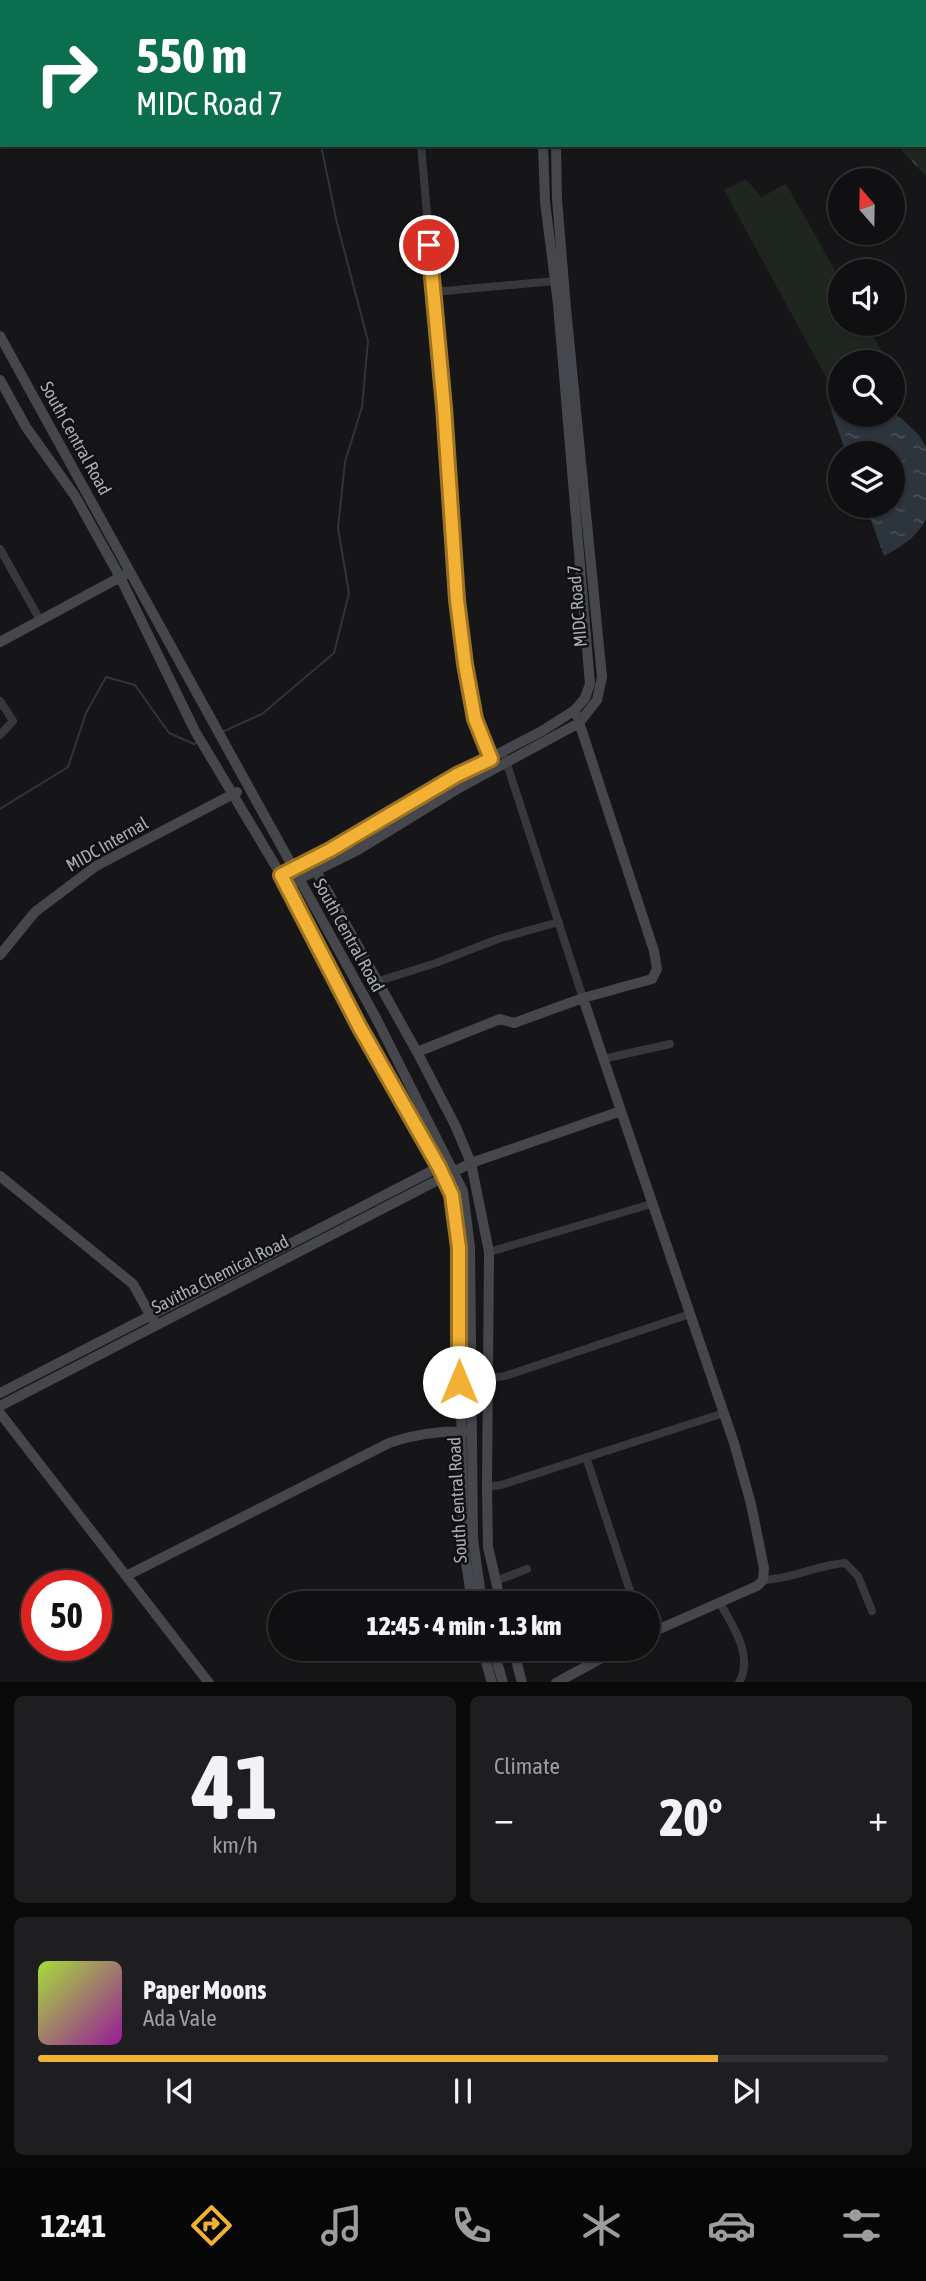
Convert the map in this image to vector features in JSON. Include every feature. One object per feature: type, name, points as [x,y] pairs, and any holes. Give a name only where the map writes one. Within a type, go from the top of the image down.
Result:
[{"type":"street","points":[[421,147],[444,407],[457,600],[475,719],[491,759]]},
{"type":"street","name":"MIDC Road 7","points":[[283,880],[298,879],[358,850],[575,710],[585,698],[590,684],[591,632],[571,416],[545,202],[543,147]]},
{"type":"street","name":"MIDC Road 7","points":[[556,147],[571,416]]},
{"type":"street","points":[[545,202],[557,199]]},
{"type":"street","points":[[433,292],[555,281]]},
{"type":"street","name":"South Central Road","points":[[0,337],[125,574],[201,741],[283,880],[359,1026],[447,1170],[463,1191],[470,1247],[463,1542],[469,1591]]},
{"type":"street","name":"South Central Road","points":[[0,380],[26,427],[125,574],[249,786],[292,869],[376,1017],[447,1170]]},
{"type":"street","points":[[0,549],[40,620]]},
{"type":"street","points":[[0,642],[125,574]]},
{"type":"street","name":"MIDC Road 7","points":[[283,880],[292,869],[457,775],[579,723],[597,700],[602,677],[591,632]]},
{"type":"street","points":[[0,701],[13,720],[0,735]]},
{"type":"street","points":[[417,1052],[500,1019],[514,1023],[583,998],[652,979],[657,969],[654,951],[575,710]]},
{"type":"street","points":[[505,756],[651,1204],[723,1413],[751,1504],[764,1568],[763,1580],[757,1587],[660,1629]]},
{"type":"street","name":"MIDC Internal","points":[[0,955],[35,912],[96,866],[249,786]]},
{"type":"street","points":[[310,860],[417,1052],[455,1125],[471,1163],[489,1252],[488,1547],[498,1591]]},
{"type":"street","points":[[379,981],[498,939],[559,922]]},
{"type":"street","points":[[603,1059],[670,1044]]},
{"type":"street","name":"Savitha Chemical Road","points":[[1,1403],[153,1321],[447,1170],[621,1111]]},
{"type":"street","points":[[0,1177],[133,1284],[153,1321]]},
{"type":"street","points":[[489,1252],[651,1204]]},
{"type":"street","points":[[489,1378],[505,1376],[690,1314]]},
{"type":"street","points":[[1,1403],[126,1576],[209,1682]]},
{"type":"street","points":[[487,1488],[723,1413]]},
{"type":"street","points":[[126,1576],[389,1443],[415,1434],[465,1431]]},
{"type":"street","name":"South Central Road","points":[[465,1431],[473,1539],[480,1591]]},
{"type":"street","points":[[586,1457],[630,1591]]},
{"type":"street","points":[[763,1580],[781,1580],[827,1564],[845,1563],[858,1576],[872,1611]]},
{"type":"street","points":[[496,1581],[527,1569]]},
{"type":"street","points":[[720,1602],[743,1650],[745,1672],[739,1682]]},
{"type":"street","points":[[486,1661],[492,1682]]},
{"type":"street","points":[[497,1661],[503,1682]]},
{"type":"street","points":[[516,1661],[522,1682]]},
{"type":"street","points":[[556,1682],[596,1661]]},
{"type":"green space","points":[[898,147],[926,147],[926,176]]},
{"type":"green space","points":[[746,179],[761,197],[786,184],[829,259],[828,336],[873,336],[881,350],[828,350],[828,381],[724,190]]},
{"type":"water","points":[[905,422],[919,435],[926,447],[926,519],[908,541],[884,556],[870,518],[905,518],[905,441],[842,441],[837,427],[905,427]]},
{"type":"waterway","points":[[222,732],[262,714],[334,653],[349,593],[338,528],[345,462],[362,407],[368,341],[337,223],[321,147]]},
{"type":"waterway","points":[[0,809],[68,767],[86,713],[106,677],[135,685],[169,733],[194,744],[198,742]]},
{"type":"route","points":[[429,245],[444,407],[457,600],[475,719],[491,759],[457,775],[330,850],[281,875],[359,1026],[439,1167],[452,1195],[459,1248],[459,1382]]}]
